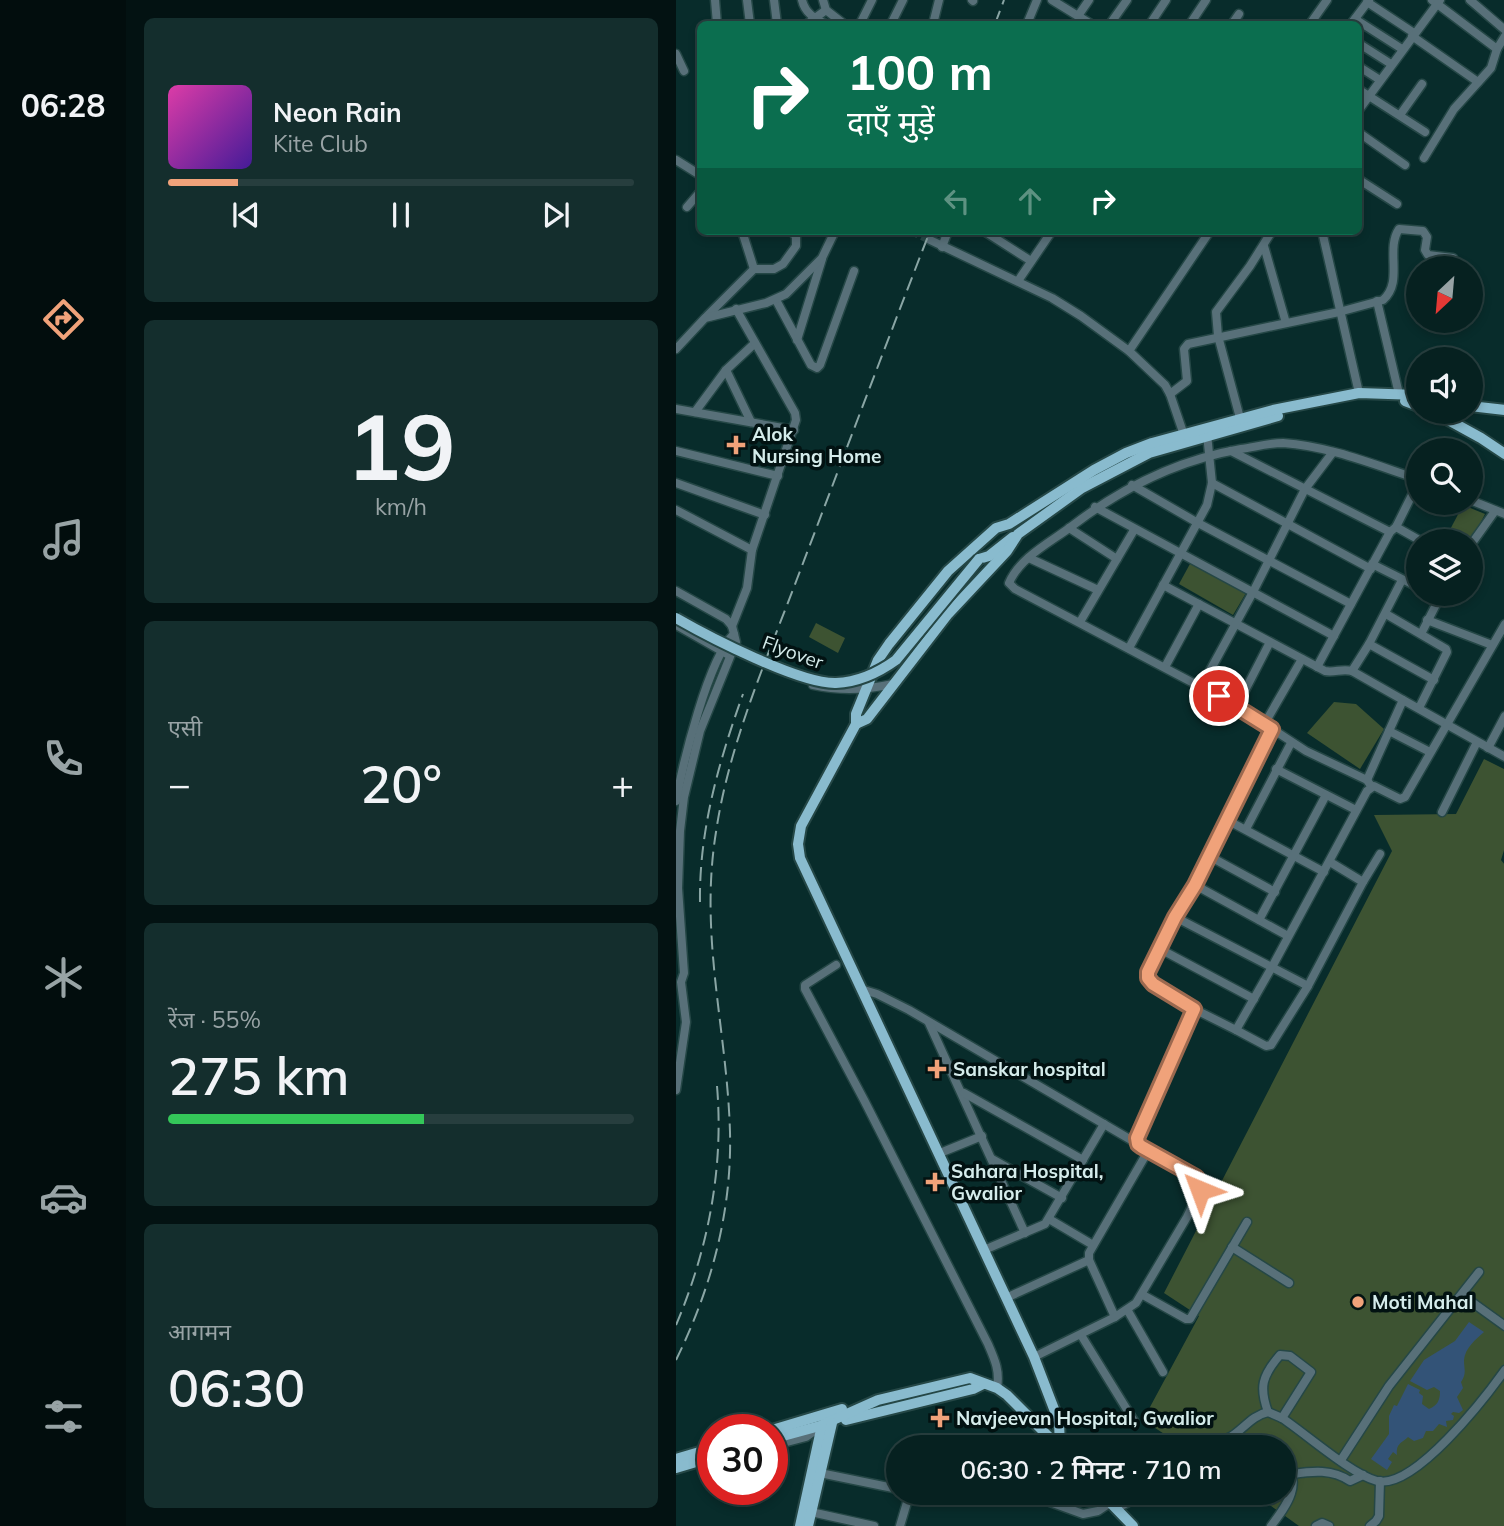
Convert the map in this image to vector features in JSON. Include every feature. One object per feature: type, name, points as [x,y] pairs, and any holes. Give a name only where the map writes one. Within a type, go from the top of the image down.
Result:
[{"type":"main road","points":[[1206,432],[1240,418],[1359,393],[1406,399]]},
{"type":"main road","points":[[1058,1435],[1057,1414],[1034,1357],[800,858],[798,844],[801,825],[856,724],[856,715],[882,653],[948,571],[996,528],[1009,524],[1126,453],[1275,417],[1361,400],[1406,396]]},
{"type":"main road","points":[[1483,400],[1504,402]]},
{"type":"main road","points":[[1483,408],[1504,410]]},
{"type":"main road","points":[[1455,424],[1504,454]]},
{"type":"main road","points":[[856,724],[867,719],[948,614],[1007,551],[1018,534],[1102,476],[1185,438]]},
{"type":"main road","name":"Flyover","points":[[676,618],[715,640],[807,678],[838,683],[863,679],[896,660],[979,559],[989,556],[1003,538],[1009,524]]},
{"type":"main road","name":"Flyover","points":[[1003,538],[1018,534]]},
{"type":"main road","points":[[788,1432],[878,1400],[970,1378],[997,1388],[1007,1395],[1046,1435]]},
{"type":"main road","points":[[788,1427],[827,1424],[973,1389],[983,1384]]},
{"type":"main road","points":[[800,1526],[827,1424],[878,1400]]},
{"type":"main road","points":[[1032,1422],[1052,1422],[1057,1414]]},
{"type":"main road","points":[[808,1526],[827,1424]]},
{"type":"main road","points":[[676,1459],[697,1453]]},
{"type":"main road","points":[[676,1470],[697,1463]]},
{"type":"main road","points":[[1113,1506],[1133,1526]]},
{"type":"street","points":[[715,0],[717,21]]},
{"type":"street","points":[[747,0],[750,21]]},
{"type":"street","points":[[774,0],[777,21]]},
{"type":"street","points":[[802,0],[806,11],[815,21]]},
{"type":"street","points":[[823,0],[826,10],[840,21]]},
{"type":"street","points":[[862,21],[872,0]]},
{"type":"street","points":[[893,21],[904,0]]},
{"type":"street","points":[[934,21],[938,0]]},
{"type":"street","points":[[1028,21],[1037,0]]},
{"type":"street","points":[[1052,0],[1086,21]]},
{"type":"street","points":[[1078,16],[1089,0]]},
{"type":"street","points":[[1112,21],[1127,0]]},
{"type":"street","points":[[1152,21],[1166,0]]},
{"type":"street","points":[[1192,21],[1206,0]]},
{"type":"street","points":[[1312,21],[1326,0]]},
{"type":"street","points":[[1470,0],[1504,30]]},
{"type":"street","points":[[1354,21],[1368,1],[1478,82]]},
{"type":"street","points":[[1362,106],[1437,1],[1497,49]]},
{"type":"street","points":[[817,21],[826,10]]},
{"type":"street","points":[[1234,21],[1239,14]]},
{"type":"street","points":[[1362,27],[1402,49]]},
{"type":"street","points":[[1424,158],[1454,109],[1491,68],[1504,36]]},
{"type":"street","points":[[1362,45],[1392,64]]},
{"type":"street","points":[[676,54],[684,71]]},
{"type":"street","points":[[1362,69],[1380,80]]},
{"type":"street","points":[[1400,116],[1422,84]]},
{"type":"street","points":[[1362,92],[1425,132]]},
{"type":"street","points":[[1362,135],[1405,165]]},
{"type":"street","points":[[676,160],[697,172]]},
{"type":"street","points":[[1362,182],[1397,204]]},
{"type":"street","points":[[686,207],[697,195]]},
{"type":"street","points":[[1170,394],[1187,381],[1185,346],[1218,336],[1339,312],[1387,296],[1392,286],[1395,239],[1399,229],[1423,231],[1427,237],[1425,250],[1428,255],[1436,256]]},
{"type":"street","points":[[743,235],[754,269]]},
{"type":"street","points":[[676,348],[754,269],[775,269],[783,264],[796,246],[795,235]]},
{"type":"street","points":[[705,318],[776,300],[786,294],[822,258],[833,235]]},
{"type":"street","points":[[942,247],[946,235]]},
{"type":"street","points":[[990,235],[1031,261]]},
{"type":"street","points":[[1018,281],[1049,235]]},
{"type":"street","points":[[1129,351],[1207,235]]},
{"type":"street","points":[[1240,418],[1215,318],[1218,307],[1265,246],[1270,235]]},
{"type":"street","points":[[1323,235],[1359,393]]},
{"type":"street","points":[[930,240],[1018,281],[1066,307],[1129,351],[1157,376],[1170,394],[1185,438]]},
{"type":"street","points":[[1265,246],[1286,323]]},
{"type":"street","points":[[797,340],[821,271],[822,258]]},
{"type":"street","points":[[776,300],[811,365],[817,368],[854,271]]},
{"type":"street","points":[[1377,301],[1402,397]]},
{"type":"street","points":[[681,982],[684,974],[678,866],[684,797],[699,731],[747,588],[752,550],[796,420],[795,413],[736,309]]},
{"type":"street","points":[[695,412],[726,370],[755,343]]},
{"type":"street","points":[[726,370],[751,422]]},
{"type":"street","points":[[676,409],[794,430]]},
{"type":"street","points":[[1129,648],[1207,505],[1212,483],[1206,432]]},
{"type":"street","points":[[1406,477],[1333,452],[1281,443],[1231,451],[1178,464],[1132,485],[1095,507],[1029,558],[1011,579],[1011,586],[1237,706],[1291,743],[1399,799],[1405,797],[1492,645],[1501,638],[1504,624]]},
{"type":"street","points":[[676,451],[778,476]]},
{"type":"street","points":[[1231,451],[1305,489],[1406,535]]},
{"type":"street","points":[[1201,687],[1305,489],[1333,452]]},
{"type":"street","points":[[676,483],[765,515]]},
{"type":"street","points":[[1212,483],[1406,582]]},
{"type":"street","points":[[1132,485],[1351,604]]},
{"type":"street","points":[[1317,667],[1406,505]]},
{"type":"street","points":[[1483,505],[1504,514]]},
{"type":"street","points":[[1095,507],[1334,636]]},
{"type":"street","points":[[676,510],[752,550]]},
{"type":"street","points":[[1481,529],[1495,510]]},
{"type":"street","points":[[1069,528],[1118,559]]},
{"type":"street","points":[[1080,622],[1134,530]]},
{"type":"street","points":[[1029,558],[1098,590]]},
{"type":"street","points":[[1352,671],[1370,644],[1402,580]]},
{"type":"street","points":[[1163,585],[1317,667],[1331,672],[1343,669],[1352,671],[1504,757]]},
{"type":"street","points":[[676,591],[717,613],[733,630]]},
{"type":"street","points":[[1165,667],[1199,604]]},
{"type":"street","points":[[1421,634],[1435,606]]},
{"type":"street","points":[[1386,614],[1447,652],[1419,708]]},
{"type":"street","points":[[1427,620],[1492,645]]},
{"type":"street","points":[[676,625],[726,654]]},
{"type":"street","points":[[1237,706],[1270,642]]},
{"type":"street","points":[[1370,644],[1434,680]]},
{"type":"street","points":[[676,801],[681,772],[697,716],[726,654]]},
{"type":"street","points":[[1301,659],[1227,820],[1195,885],[1175,917],[1148,972],[1148,978],[1153,984],[1194,1009],[1266,1046],[1272,1045],[1308,986],[1380,854]]},
{"type":"street","points":[[778,673],[828,688],[867,688],[893,684]]},
{"type":"street","points":[[1236,1030],[1330,862],[1369,783],[1403,700]]},
{"type":"street","points":[[1488,748],[1504,716]]},
{"type":"street","points":[[1389,731],[1430,752]]},
{"type":"street","points":[[1246,829],[1291,743]]},
{"type":"street","points":[[1442,812],[1477,743]]},
{"type":"street","points":[[1276,769],[1356,810]]},
{"type":"street","points":[[1259,920],[1326,794]]},
{"type":"street","points":[[1227,820],[1324,872]]},
{"type":"street","points":[[1209,856],[1275,891]]},
{"type":"street","points":[[1330,862],[1363,882]]},
{"type":"street","points":[[1195,885],[1288,936]]},
{"type":"street","points":[[1175,917],[1308,986]]},
{"type":"street","points":[[1160,949],[1254,999]]},
{"type":"street","points":[[836,965],[809,980],[805,989],[988,1344],[997,1365],[997,1388]]},
{"type":"street","points":[[676,973],[681,982],[686,1022],[676,1090]]},
{"type":"street","points":[[864,990],[877,994],[929,1022],[1147,1151],[1196,1177],[1201,1184],[1187,1217],[1143,1295],[1128,1311],[1034,1357]]},
{"type":"street","points":[[1138,1144],[1137,1135],[1194,1009]]},
{"type":"street","points":[[929,1022],[1025,1233]]},
{"type":"street","points":[[962,1093],[1083,1160]]},
{"type":"street","points":[[984,1250],[1045,1224],[1104,1124]]},
{"type":"street","points":[[940,1153],[982,1136]]},
{"type":"street","points":[[1115,1317],[1089,1260],[1093,1245],[1147,1151]]},
{"type":"street","points":[[992,1159],[1062,1198]]},
{"type":"street","points":[[1049,1219],[1093,1245]]},
{"type":"street","points":[[1143,1295],[1190,1319],[1247,1222]]},
{"type":"street","points":[[1232,1247],[1289,1283]]},
{"type":"street","points":[[1006,1298],[1089,1260]]},
{"type":"street","points":[[1341,1460],[1389,1386],[1479,1272]]},
{"type":"street","points":[[1462,1296],[1504,1326]]},
{"type":"street","points":[[1128,1311],[1163,1372]]},
{"type":"street","points":[[1081,1335],[1134,1421]]},
{"type":"street","points":[[1268,1412],[1262,1394],[1266,1376],[1280,1355],[1290,1356],[1311,1372],[1282,1418]]},
{"type":"street","points":[[1232,1435],[1253,1418],[1268,1412],[1282,1418],[1363,1475],[1380,1481],[1394,1479],[1403,1475],[1447,1440],[1463,1424],[1504,1370]]},
{"type":"street","points":[[788,1442],[806,1437],[827,1424]]},
{"type":"street","points":[[676,1470],[697,1465]]},
{"type":"street","points":[[1296,1474],[1314,1471],[1340,1474],[1350,1481],[1363,1475]]},
{"type":"street","points":[[820,1473],[886,1487]]},
{"type":"street","points":[[1372,1525],[1380,1510],[1380,1481]]},
{"type":"street","points":[[900,1526],[906,1505]]},
{"type":"street","points":[[1058,1505],[1083,1514],[1113,1506]]},
{"type":"street","points":[[1271,1526],[1285,1505]]},
{"type":"street","points":[[811,1512],[874,1526]]},
{"type":"street","points":[[1316,1526],[1322,1523],[1329,1526]]},
{"type":"green space","points":[[1485,514],[1478,529],[1450,529],[1458,515]]},
{"type":"green space","points":[[1191,562],[1246,593],[1233,615],[1179,584]]},
{"type":"green space","points":[[816,623],[845,638],[838,653],[809,637]]},
{"type":"green space","points":[[1334,702],[1356,704],[1384,729],[1360,769],[1307,733]]},
{"type":"green space","points":[[1484,759],[1504,769],[1505,847],[1501,860],[1505,865],[1504,1526],[1299,1526],[1270,1505],[1296,1505],[1296,1435],[1166,1435],[1143,1420],[1199,1316],[1164,1293],[1392,851],[1374,815],[1456,814]]},
{"type":"water","points":[[1469,1322],[1484,1332],[1466,1352],[1465,1374],[1461,1382],[1463,1388],[1457,1397],[1463,1410],[1451,1414],[1454,1416],[1453,1420],[1446,1421],[1447,1427],[1439,1424],[1433,1431],[1426,1431],[1423,1438],[1414,1441],[1408,1437],[1398,1446],[1397,1455],[1393,1452],[1388,1459],[1392,1462],[1387,1470],[1371,1459],[1389,1434],[1389,1416],[1394,1405],[1397,1406],[1408,1384],[1420,1390],[1419,1393],[1423,1396],[1422,1404],[1429,1409],[1436,1404],[1440,1391],[1434,1387],[1427,1390],[1410,1381],[1424,1360],[1455,1341]]},
{"type":"tunnel","points":[[919,235],[930,240]]},
{"type":"railway","points":[[996,21],[1004,0]]},
{"type":"railway","points":[[676,1360],[699,1306],[717,1249],[730,1162],[728,1094],[712,946],[711,909],[712,871],[722,799],[739,735],[761,672],[928,235]]},
{"type":"railway","points":[[700,902],[703,849],[712,796],[743,694]]},
{"type":"railway","points":[[676,1325],[697,1268],[711,1208],[718,1147],[717,1086]]},
{"type":"place","name":"Alok Nursing Home","points":[[736,445]]},
{"type":"place","name":"Sanskar hospital","points":[[937,1069]]},
{"type":"place","name":"Sahara Hospital, Gwalior","points":[[935,1182]]},
{"type":"place","name":"Moti Mahal","points":[[1358,1302]]},
{"type":"place","name":"Navjeevan Hospital, Gwalior","points":[[940,1418]]},
{"type":"route","points":[[1200,1190],[1200,1180],[1142,1147],[1138,1144],[1137,1135],[1194,1009],[1153,984],[1148,978],[1148,972],[1175,917],[1195,885],[1272,729],[1219,696]]}]
